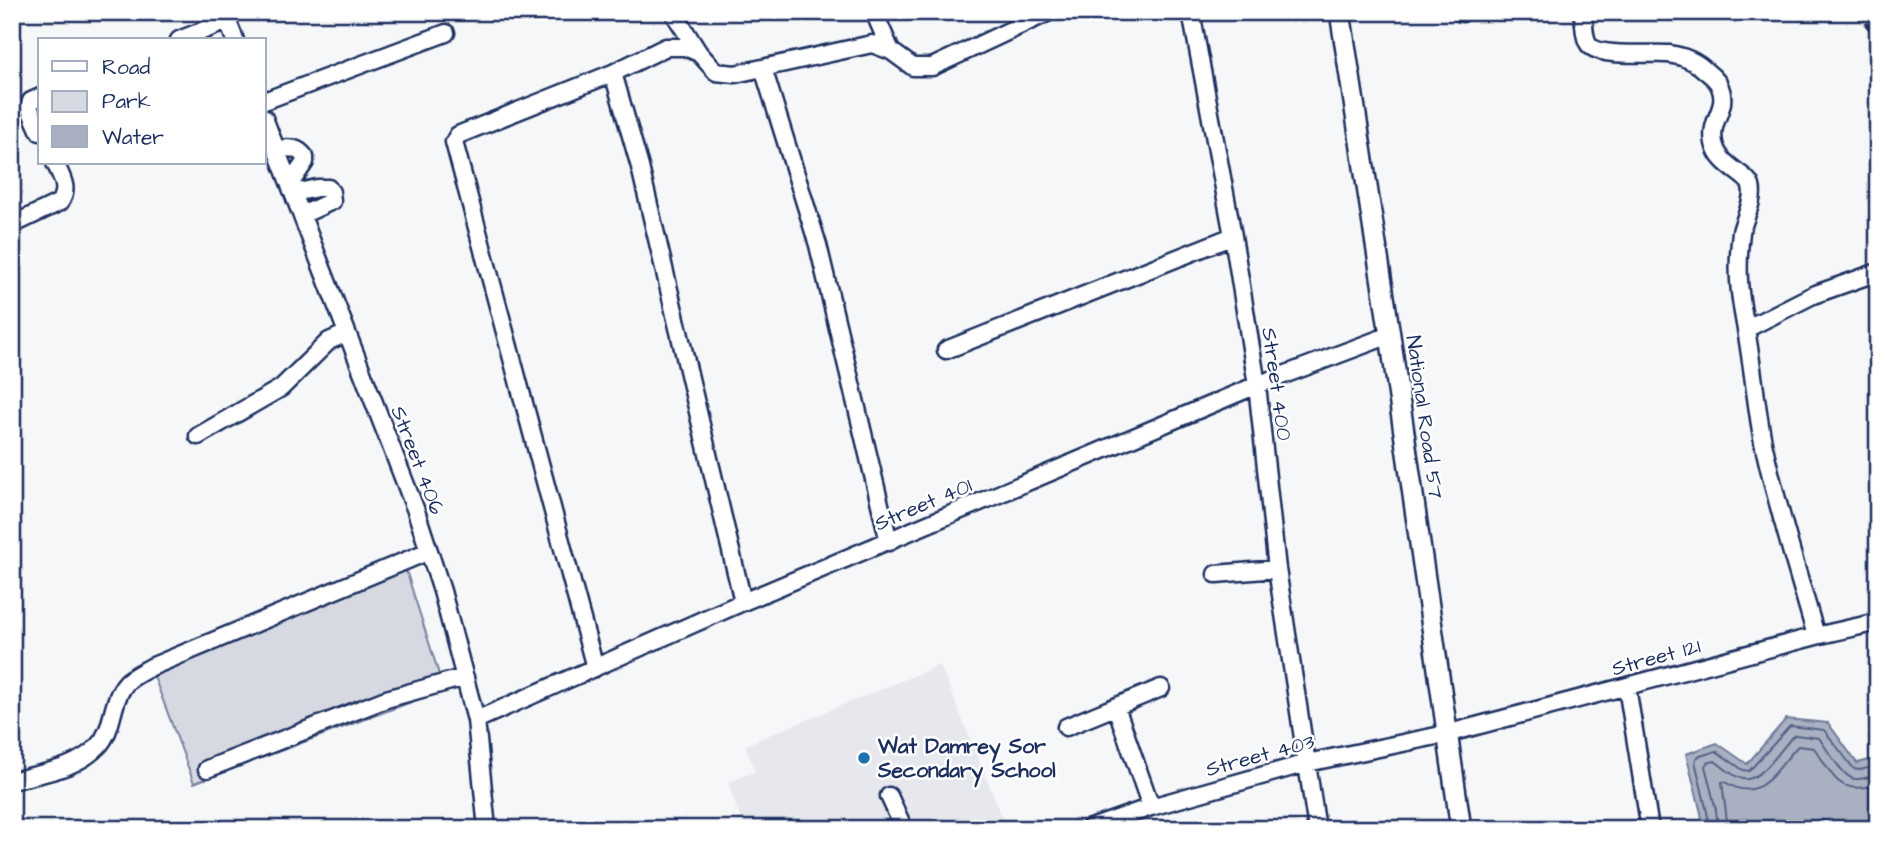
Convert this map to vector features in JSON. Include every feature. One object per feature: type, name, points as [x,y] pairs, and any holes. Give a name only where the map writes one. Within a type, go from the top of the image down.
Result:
[{"type":"main road","name":"National Road 57","points":[[1340,12],[1390,335],[1461,829]]},
{"type":"street","points":[[673,12],[699,53],[716,72],[735,74],[872,44],[891,51],[913,67],[932,66],[1049,12]]},
{"type":"street","points":[[874,12],[891,51]]},
{"type":"street","name":"Street 400","points":[[1191,12],[1233,236],[1257,385],[1277,569],[1317,829]]},
{"type":"street","points":[[1581,12],[1587,43],[1594,50],[1608,53],[1671,54],[1698,63],[1721,88],[1723,102],[1715,120],[1714,146],[1726,164],[1747,180],[1751,187],[1741,232],[1739,281],[1763,440],[1774,489],[1816,636]]},
{"type":"street","points":[[184,38],[225,17],[233,38]]},
{"type":"street","points":[[266,101],[446,33]]},
{"type":"street","points":[[595,668],[454,142],[458,135],[613,73],[666,47],[685,47],[699,53]]},
{"type":"street","points":[[763,68],[818,245],[889,542]]},
{"type":"street","points":[[613,73],[640,167],[743,602]]},
{"type":"street","points":[[38,98],[31,101],[29,107],[38,127]]},
{"type":"street","name":"Street 406","points":[[266,123],[429,551],[476,720],[487,829]]},
{"type":"street","points":[[276,149],[295,148],[305,157],[292,189],[328,188],[331,192],[332,201],[302,215]]},
{"type":"street","points":[[12,225],[60,202],[65,195],[65,185],[55,164]]},
{"type":"street","points":[[946,350],[1233,236]]},
{"type":"street","points":[[1746,329],[1813,295],[1878,272]]},
{"type":"street","points":[[198,436],[281,388],[329,341],[347,333]]},
{"type":"street","name":"Street 401","points":[[476,720],[743,602],[1257,385],[1390,335]]},
{"type":"street","points":[[12,781],[76,762],[99,746],[109,728],[114,705],[127,682],[151,667],[429,551]]},
{"type":"street","points":[[1216,574],[1277,569]]},
{"type":"street","name":"Street 121","points":[[1446,734],[1878,622]]},
{"type":"street","points":[[207,769],[386,699],[465,677]]},
{"type":"street","points":[[1627,687],[1650,829]]},
{"type":"street","points":[[1066,727],[1161,688]]},
{"type":"street","points":[[1116,707],[1151,807]]},
{"type":"street","name":"Street 403","points":[[1088,829],[1151,807],[1307,763],[1446,734]]},
{"type":"street","points":[[889,796],[904,829]]},
{"type":"shaded area","name":"Wat Damrey Sor Secondary School","points":[[940,665],[1007,829],[744,829],[728,783],[755,771],[745,745]]},
{"type":"green space","points":[[405,567],[444,690],[194,783],[152,671]]},
{"type":"water","points":[[1786,719],[1828,723],[1857,763],[1878,758],[1878,829],[1703,829],[1686,754],[1717,743],[1747,764]]},
{"type":"railway","points":[[1855,12],[1878,37]]},
{"type":"place","name":"Wat Damrey Sor Secondary School","points":[[864,758]]}]
